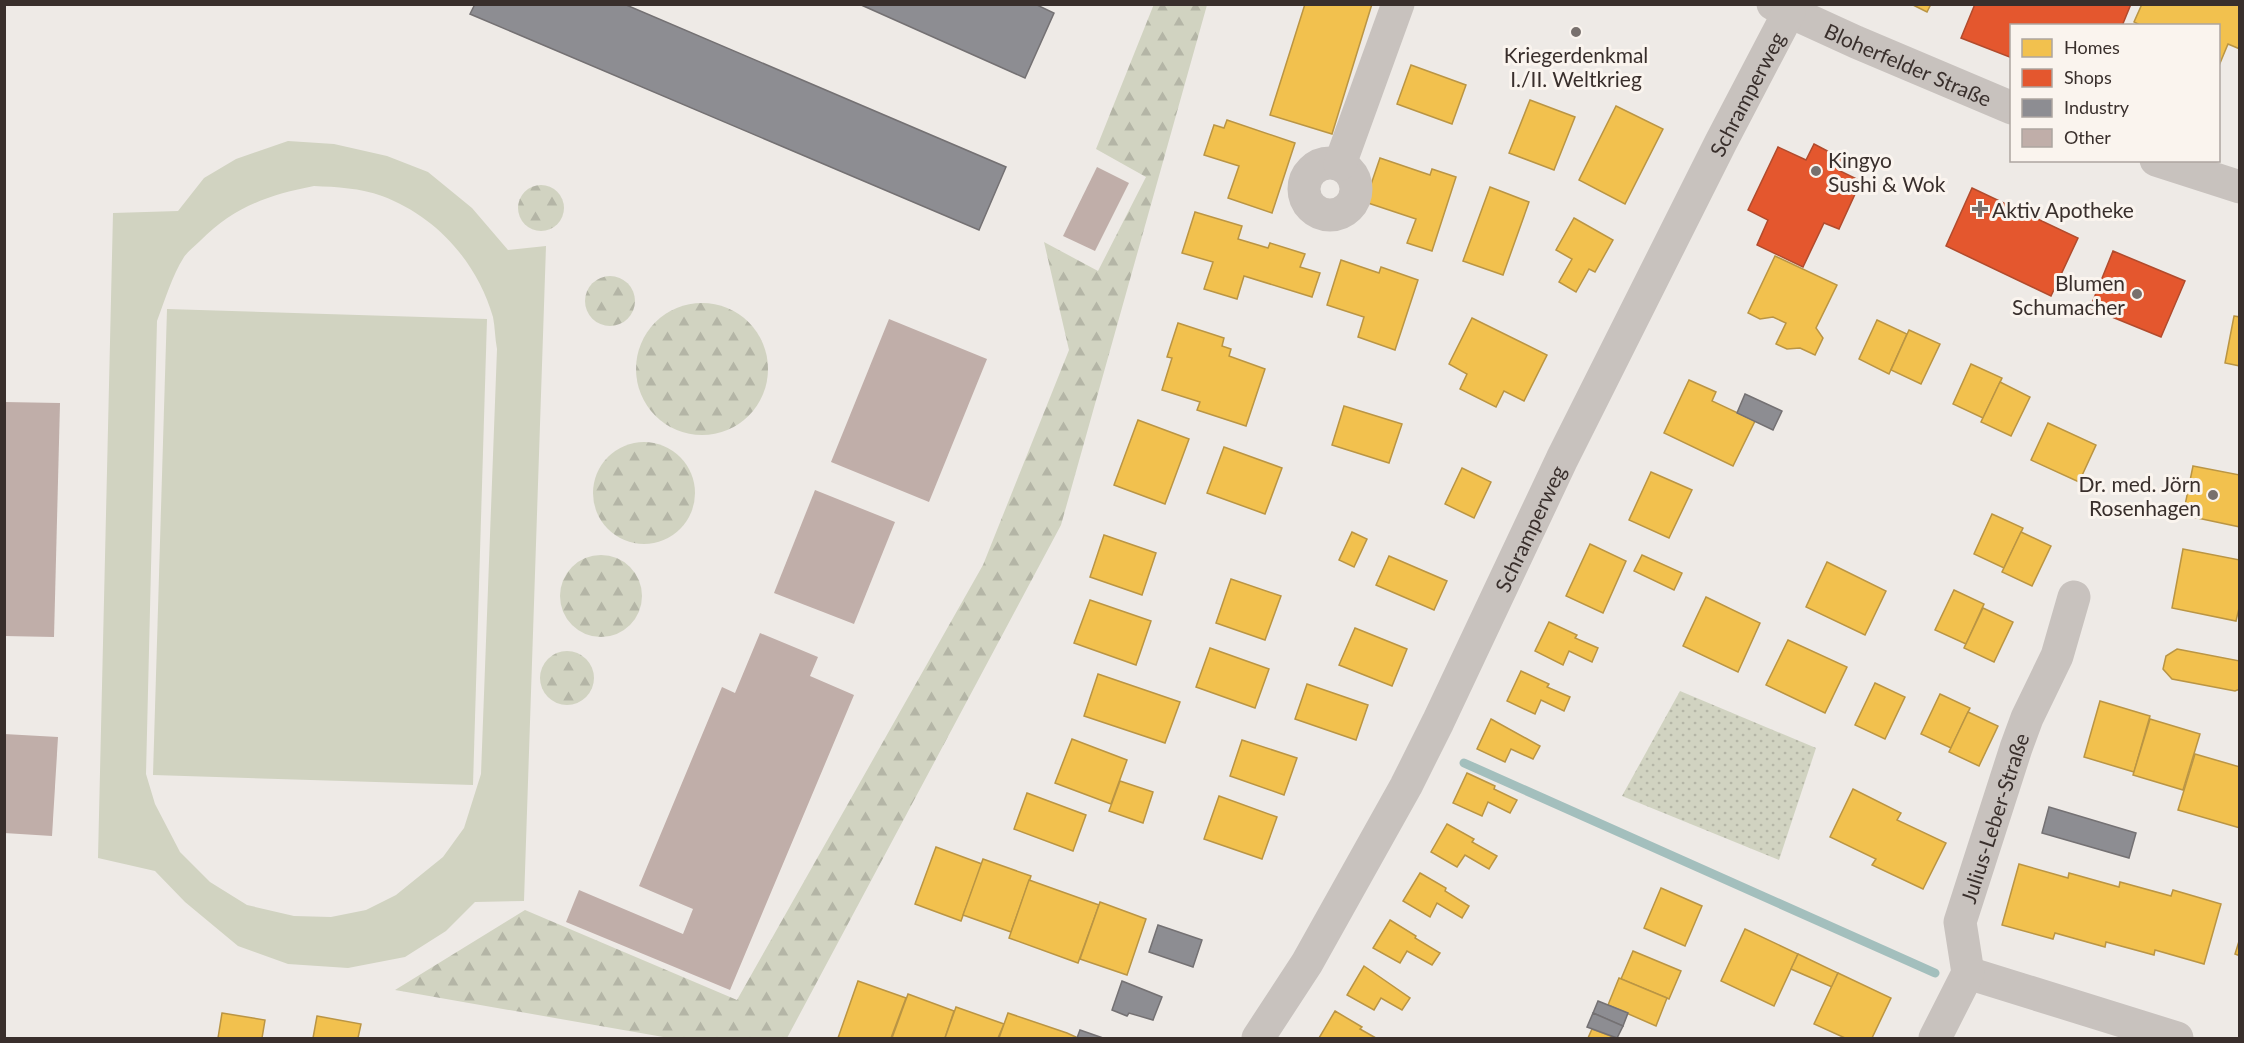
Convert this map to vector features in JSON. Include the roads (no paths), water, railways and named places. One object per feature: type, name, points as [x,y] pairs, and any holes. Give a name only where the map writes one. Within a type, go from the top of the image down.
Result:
[{"type":"street","points":[[1340,164],[1398,4]]},
{"type":"street","name":"Bloherfelder Straße","points":[[1781,8],[2010,107]]},
{"type":"street","name":"Schramperweg","points":[[1258,1038],[1307,963],[1411,776],[1562,459],[1716,153],[1781,8]]},
{"type":"street","points":[[2162,162],[2240,187]]},
{"type":"street","name":"Julius-Leber-Straße","points":[[1968,973],[1960,922],[2016,748],[2027,718],[2057,656],[2074,597]]},
{"type":"street","points":[[1935,1038],[1968,973],[2177,1038]]},
{"type":"waterway","points":[[1464,763],[1935,973]]},
{"type":"place","name":"Kriegerdenkmal I./II. Weltkrieg","points":[[1576,32]]},
{"type":"place","name":"Kingyo Sushi & Wok","points":[[1816,171]]},
{"type":"place","name":"Aktiv Apotheke","points":[[1980,209]]},
{"type":"place","name":"Blumen Schumacher","points":[[2137,294]]},
{"type":"place","name":"Dr. med. Jörn Rosenhagen","points":[[2213,495]]}]
